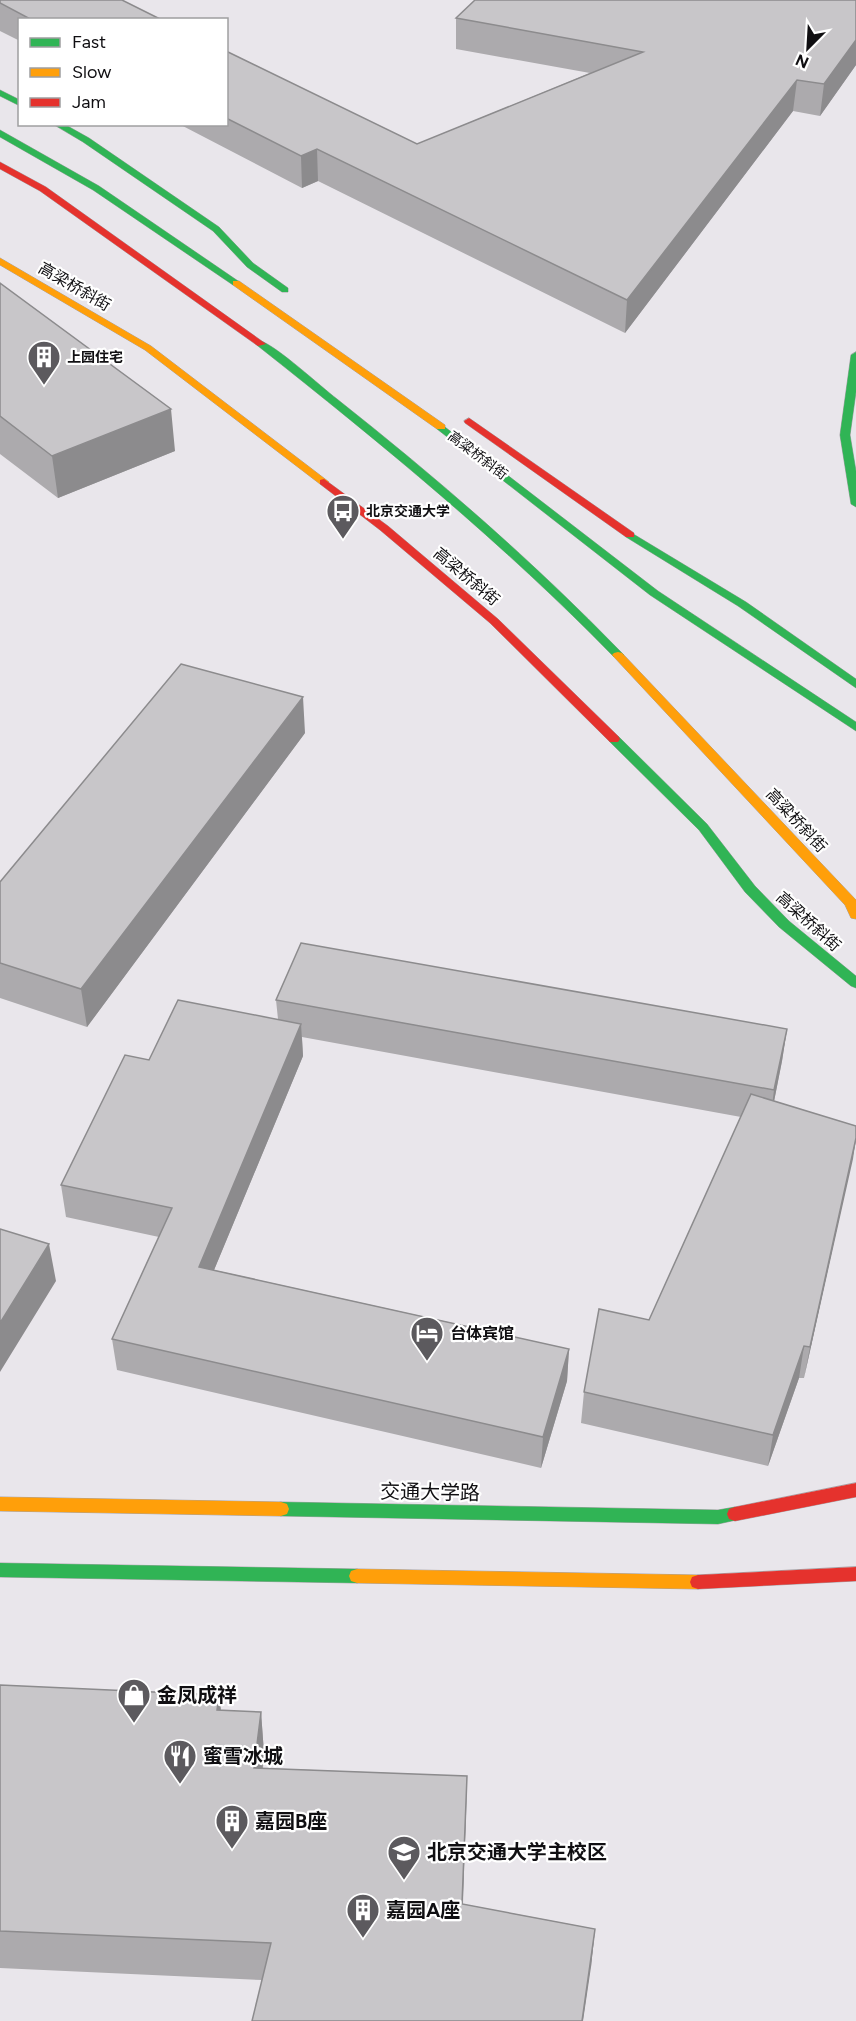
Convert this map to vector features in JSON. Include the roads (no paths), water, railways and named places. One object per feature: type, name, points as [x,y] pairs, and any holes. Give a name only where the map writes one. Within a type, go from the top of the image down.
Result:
[{"type":"street","points":[[0,93],[18,103]]},
{"type":"street","points":[[61,126],[86,140],[216,229],[250,265],[298,299]]},
{"type":"street","points":[[0,133],[96,188]]},
{"type":"street","points":[[86,140],[96,188]]},
{"type":"street","name":"高粱桥斜街","points":[[0,165],[43,189],[237,324],[370,429],[562,596],[843,894],[851,903],[856,915]]},
{"type":"street","name":"高粱桥斜街","points":[[96,188],[419,410],[654,592],[856,727]]},
{"type":"street","name":"高梁桥斜街","points":[[0,261],[148,348],[393,535],[494,621],[703,827],[750,889],[784,924],[856,983]]},
{"type":"street","points":[[856,355],[845,435],[856,504]]},
{"type":"street","points":[[460,415],[618,528],[742,604],[856,684]]},
{"type":"street","name":"交通大学路","points":[[0,1504],[718,1516],[856,1490]]},
{"type":"street","points":[[0,1570],[722,1582],[856,1574]]},
{"type":"place","name":"上园住宅","points":[[44,386]]},
{"type":"place","name":"北京交通大学","points":[[343,540]]},
{"type":"place","name":"台体宾馆","points":[[427,1362]]},
{"type":"place","name":"金凤成祥","points":[[134,1724]]},
{"type":"place","name":"蜜雪冰城","points":[[180,1785]]},
{"type":"place","name":"嘉园B座","points":[[232,1850]]},
{"type":"place","name":"北京交通大学主校区","points":[[404,1881]]},
{"type":"place","name":"嘉园A座","points":[[363,1939]]}]
